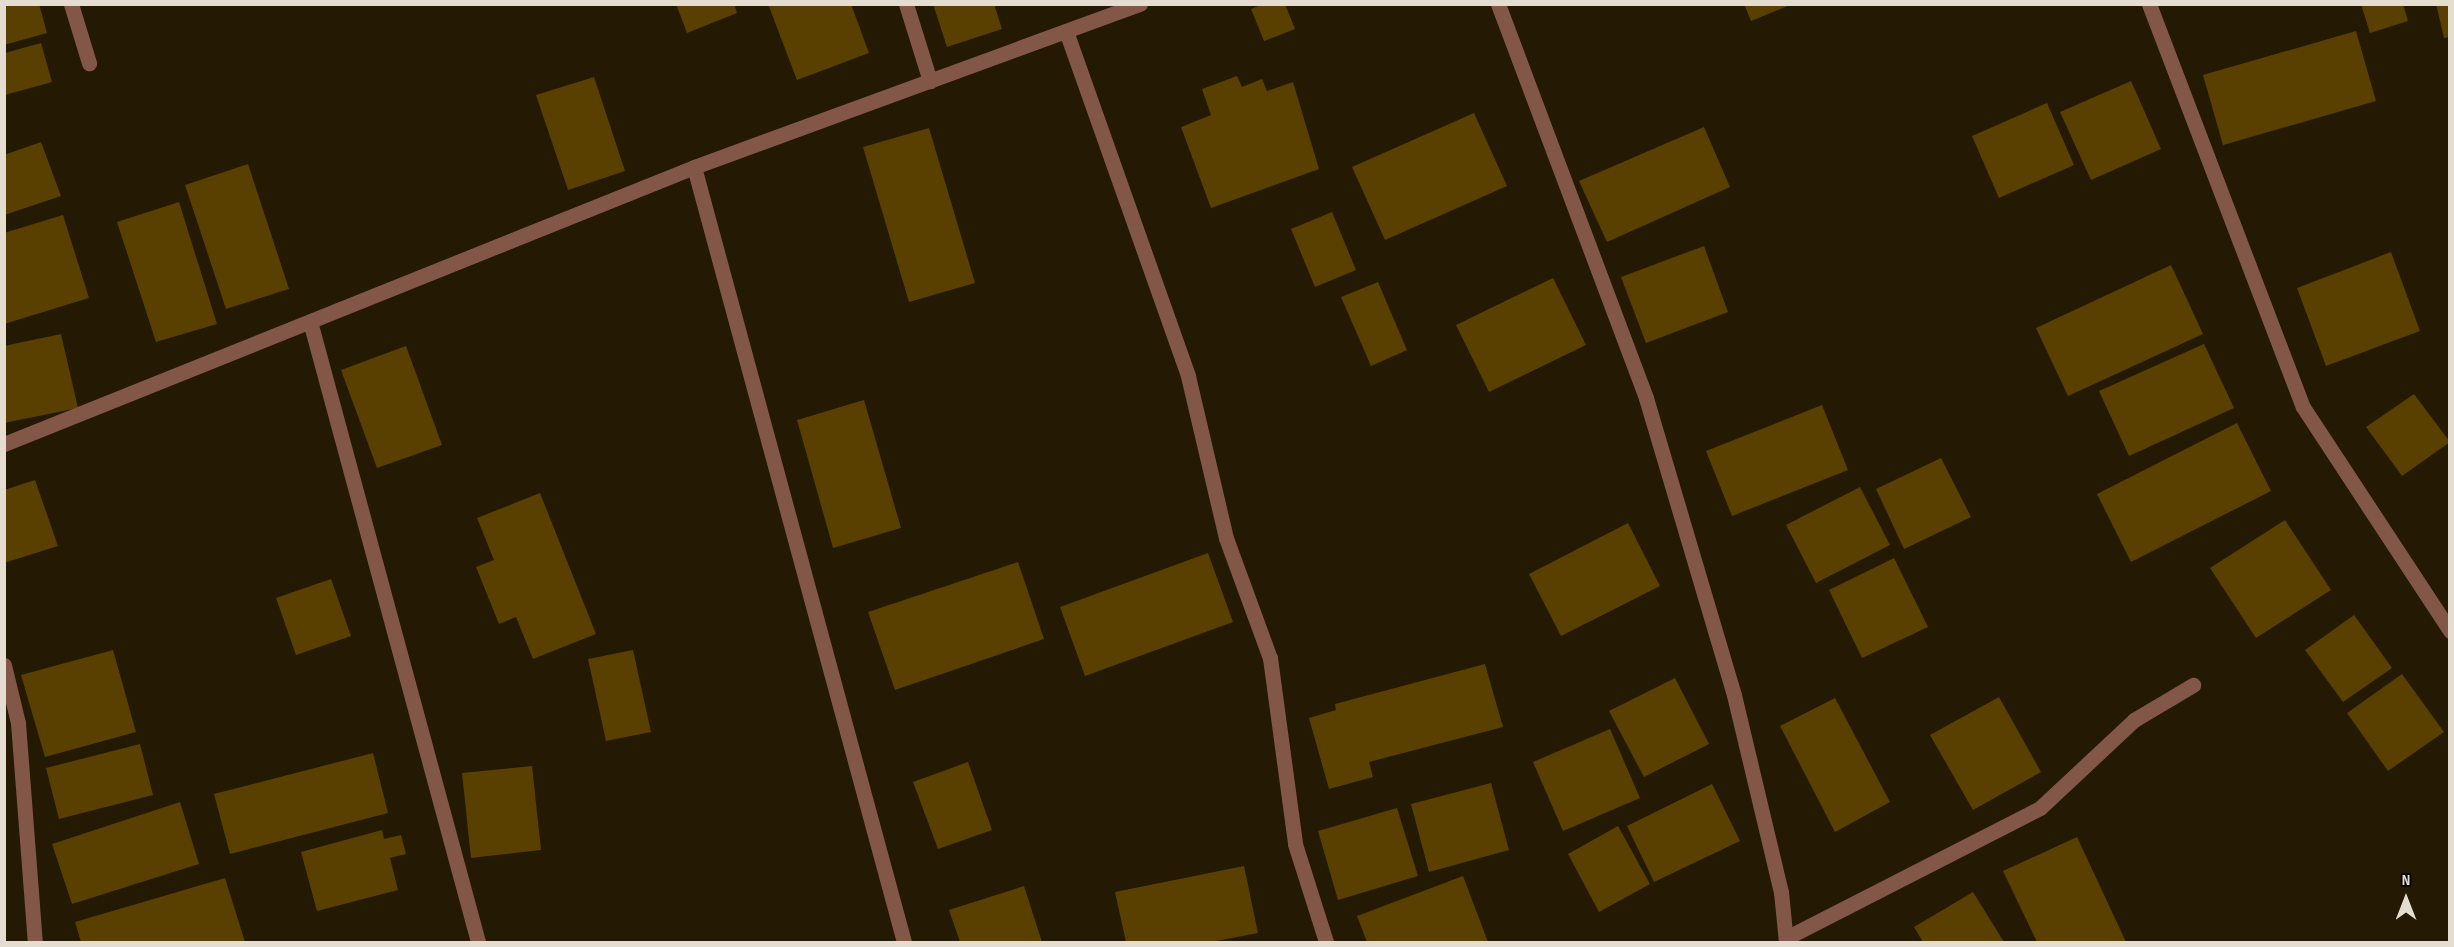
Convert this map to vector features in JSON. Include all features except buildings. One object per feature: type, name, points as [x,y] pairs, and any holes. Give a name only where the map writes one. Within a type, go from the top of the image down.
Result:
[{"type":"street","points":[[71,4],[89,63]]},
{"type":"street","points":[[906,4],[930,81]]},
{"type":"street","points":[[4,444],[311,325],[694,167],[1140,4]]},
{"type":"street","points":[[1498,4],[1646,398],[1734,695],[1781,892],[1786,940],[2040,808],[2134,720],[2193,685]]},
{"type":"street","points":[[2149,4],[2304,407],[2450,632]]},
{"type":"street","points":[[1066,32],[1188,376],[1226,538],[1270,658],[1294,844],[1326,942]]},
{"type":"street","points":[[694,167],[904,942]]},
{"type":"street","points":[[311,325],[478,942]]},
{"type":"street","points":[[4,665],[18,723],[35,942]]}]
